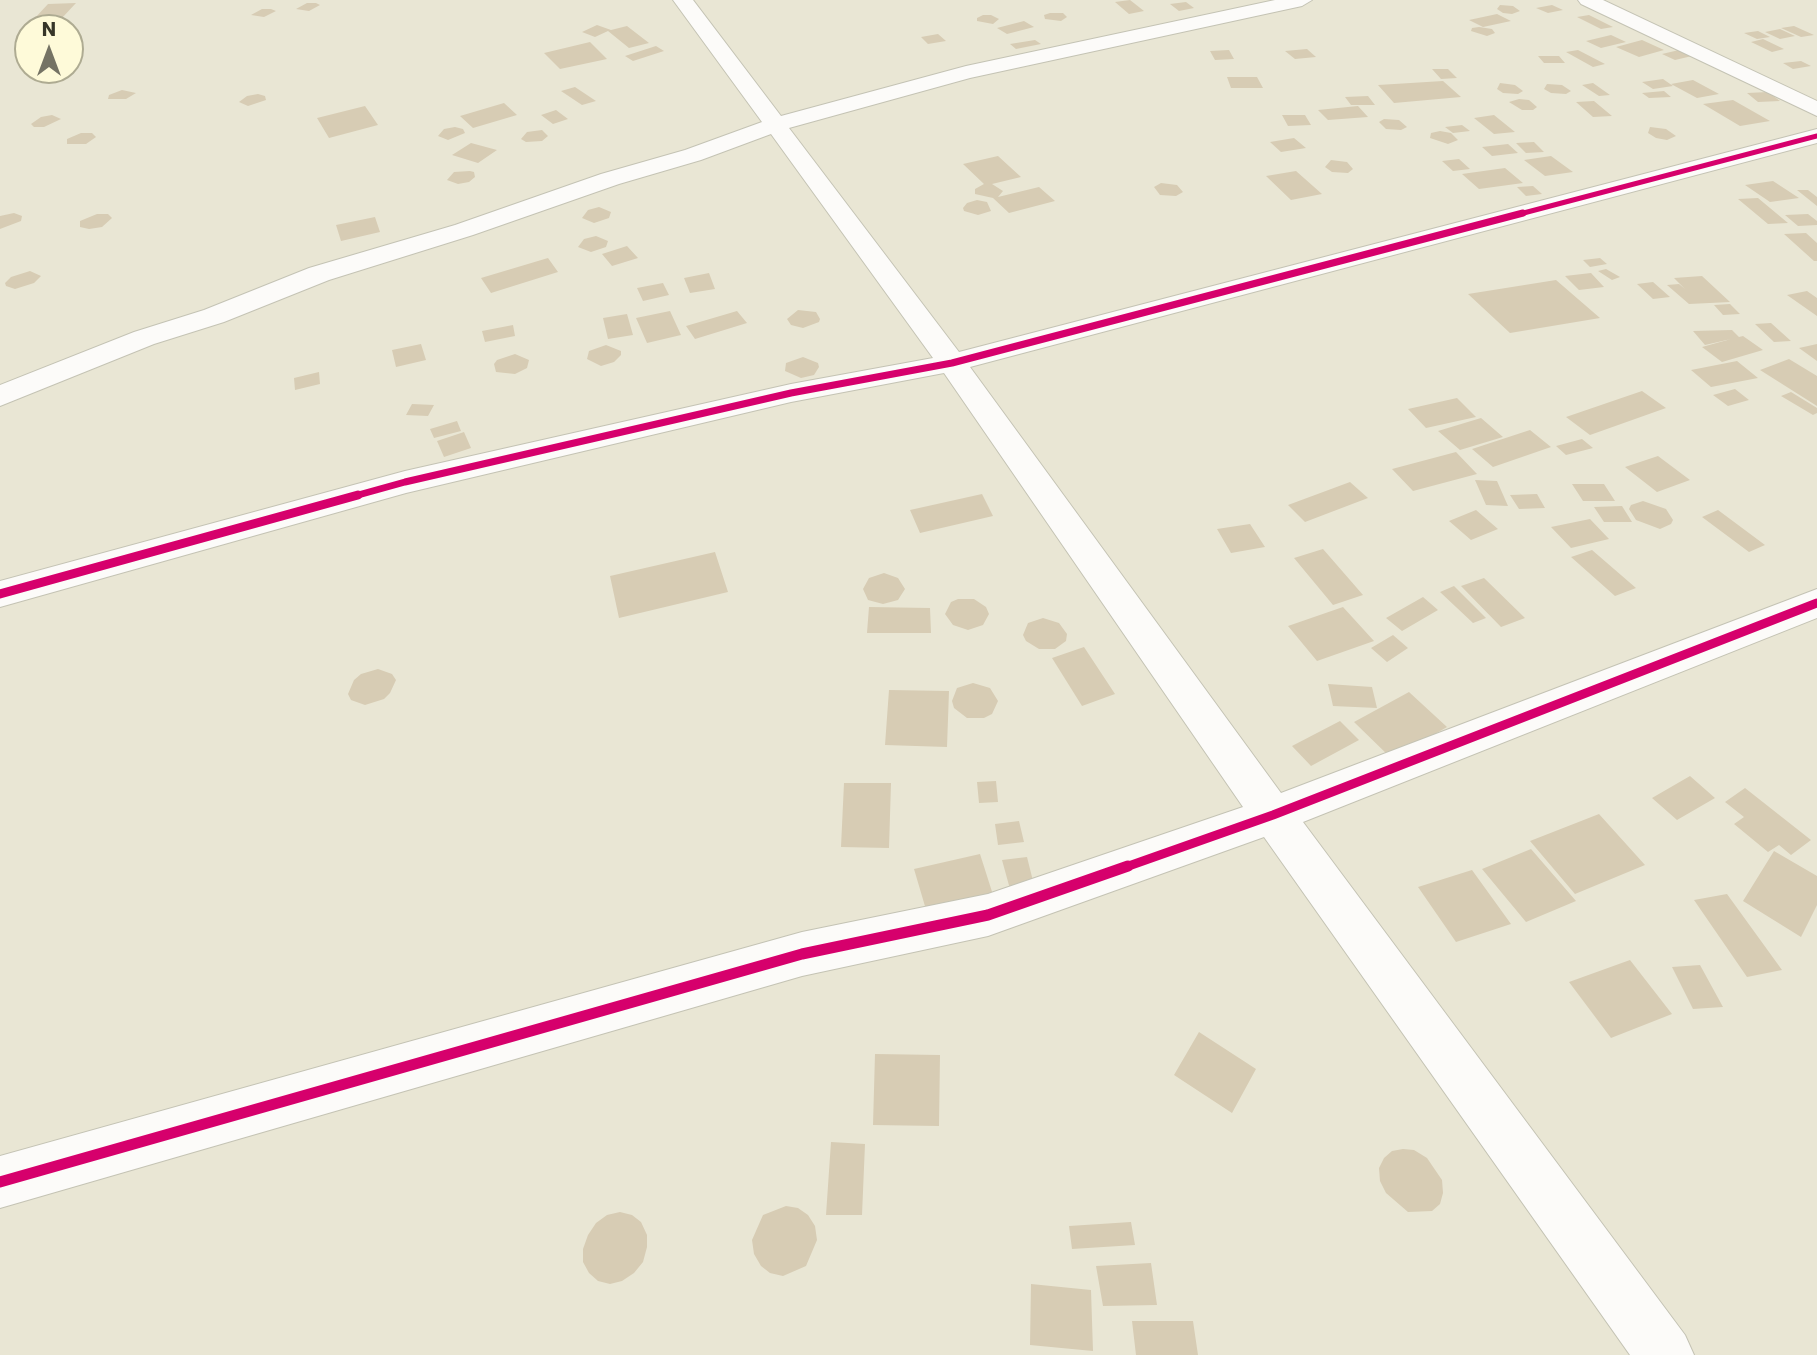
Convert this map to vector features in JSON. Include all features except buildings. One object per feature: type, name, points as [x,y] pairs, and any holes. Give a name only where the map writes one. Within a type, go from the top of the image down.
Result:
[{"type":"street","points":[[684,0],[952,363],[1273,815],[1665,1355]]},
{"type":"street","points":[[0,396],[144,338],[215,316],[319,274],[464,230],[777,124],[966,72],[1302,0]]},
{"type":"street","points":[[1588,0],[1817,109]]},
{"type":"street","points":[[0,594],[405,482],[791,393],[952,363],[1817,136]]},
{"type":"street","points":[[0,1182],[803,954],[988,915],[1273,815],[1817,603]]},
{"type":"cycle path","points":[[0,594],[405,482],[791,393],[952,363],[1817,136]]},
{"type":"cycle path","points":[[0,1182],[802,954],[988,915],[1273,815],[1817,603]]}]
